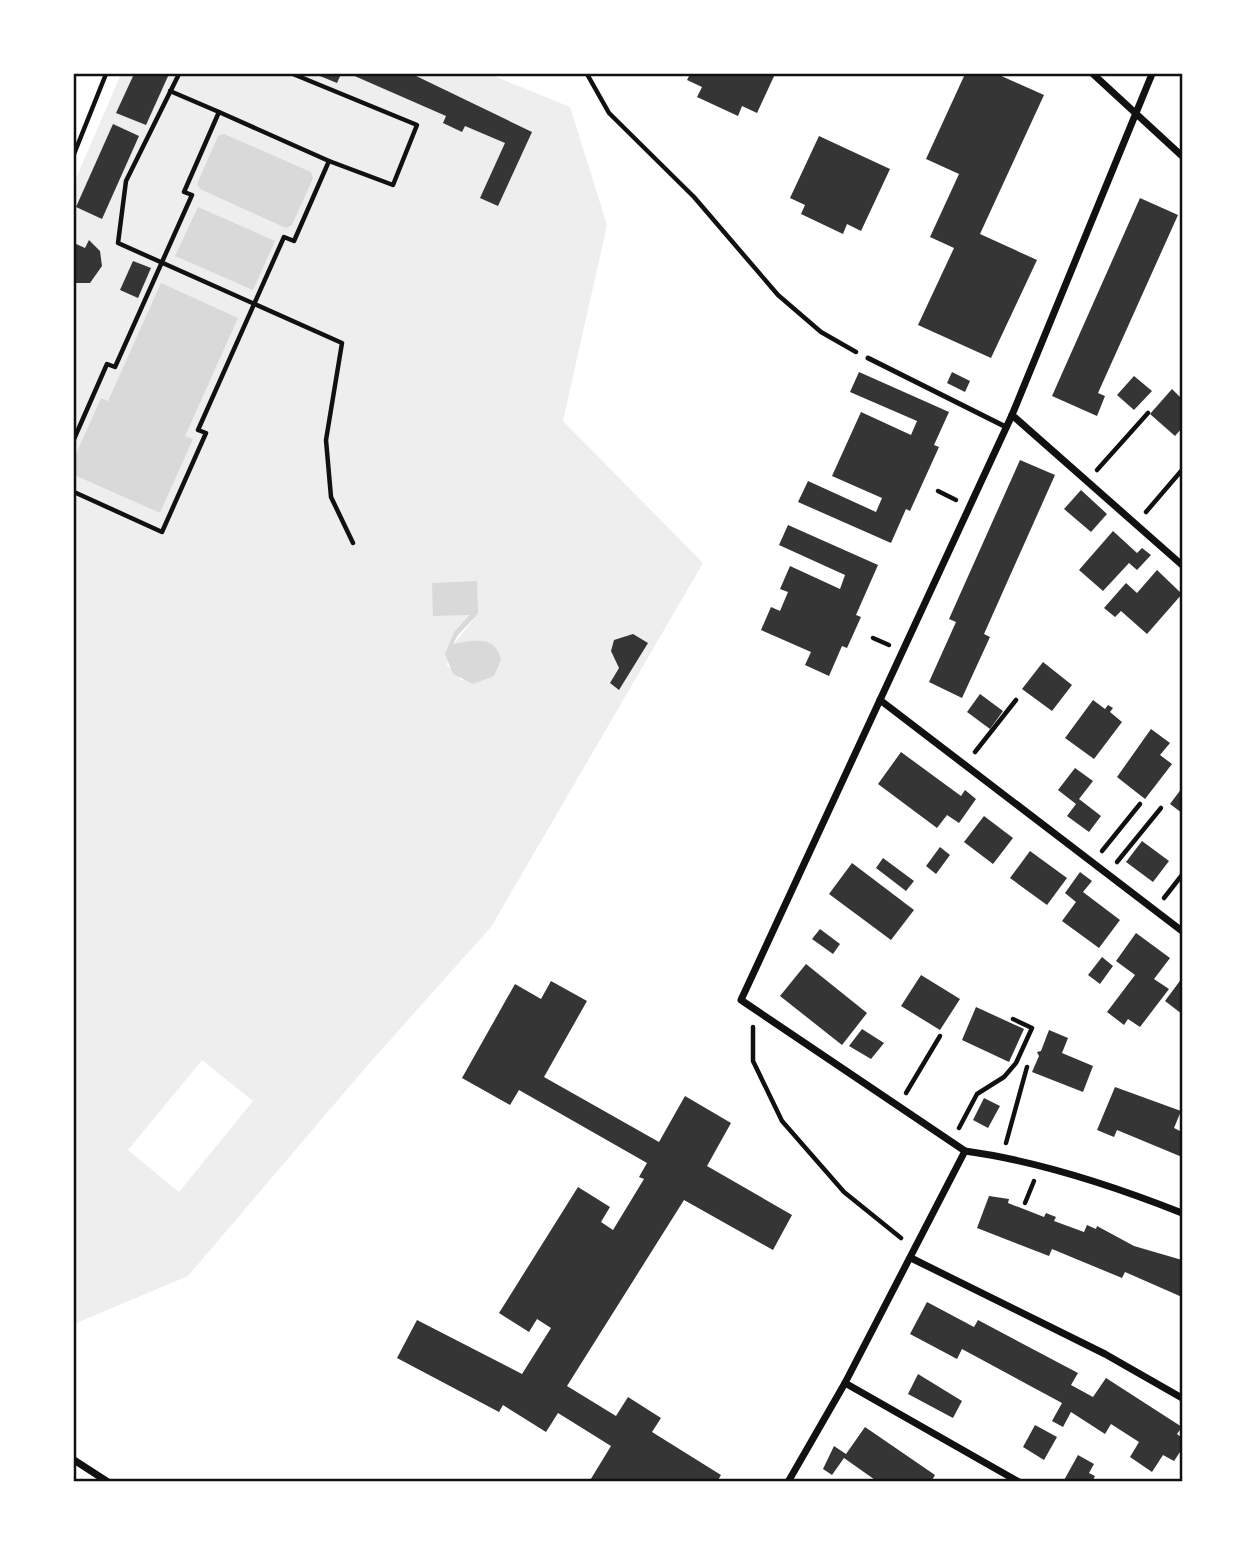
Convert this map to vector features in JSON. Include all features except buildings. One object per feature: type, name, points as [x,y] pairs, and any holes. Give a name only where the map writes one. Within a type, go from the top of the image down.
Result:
[{"type":"street","points":[[1093,74],[1182,156]]},
{"type":"street","points":[[1152,74],[1012,415],[741,1000],[965,1151],[1003,1157],[1140,1197],[1182,1213]]},
{"type":"street","points":[[1012,415],[1182,565]]},
{"type":"street","points":[[880,700],[1182,931]]},
{"type":"street","points":[[788,1482],[845,1383],[965,1151]]},
{"type":"street","points":[[911,1258],[1105,1354],[1182,1398]]},
{"type":"street","points":[[845,1383],[1019,1482]]},
{"type":"street","points":[[74,1460],[107,1482]]},
{"type":"lane","points":[[868,358],[1006,427]]},
{"type":"path","points":[[74,154],[106,74]]},
{"type":"path","points":[[179,74],[126,181],[118,243],[342,343],[326,440],[331,497],[353,542]]},
{"type":"path","points":[[170,91],[329,161],[393,185],[417,125],[293,74]]},
{"type":"path","points":[[587,74],[609,113],[694,197],[778,295],[821,332],[868,358]]},
{"type":"path","points":[[74,439],[107,364],[115,368],[192,195],[184,192],[219,112]]},
{"type":"path","points":[[74,492],[162,532],[206,433],[198,429],[284,237],[294,241],[329,161]]},
{"type":"path","points":[[1087,481],[1148,413]]},
{"type":"path","points":[[1135,524],[1182,470]]},
{"type":"path","points":[[965,765],[1016,700]]},
{"type":"path","points":[[1093,862],[1140,804]]},
{"type":"path","points":[[1108,874],[1161,808]]},
{"type":"path","points":[[1155,910],[1182,875]]},
{"type":"path","points":[[752,1008],[753,1061],[782,1121],[844,1192],[916,1249]]},
{"type":"path","points":[[952,1142],[977,1094],[1004,1076],[1016,1063],[1032,1028],[1013,1018]]},
{"type":"path","points":[[898,1106],[940,1037]]},
{"type":"path","points":[[1003,1157],[1027,1067]]},
{"type":"path","points":[[1025,1203],[1039,1168]]},
{"type":"shaded area","points":[[121,74],[489,74],[570,107],[607,225],[563,421],[703,563],[491,927],[366,1067],[188,1276],[74,1324],[74,475],[160,513],[192,439],[101,398],[74,458],[74,183]],"holes":[[[469,614],[478,614],[453,645],[484,641],[497,650],[462,681],[447,665],[454,632]],[[202,1060],[253,1101],[179,1192],[128,1150]]]},
{"type":"shaded area","points":[[224,134],[311,172],[313,178],[292,225],[286,228],[200,189],[197,184],[218,136]]},
{"type":"shaded area","points":[[198,207],[275,241],[253,290],[175,256]]},
{"type":"shaded area","points":[[161,283],[238,318],[185,436],[193,439],[160,513],[74,475],[74,458],[101,398],[108,401]]},
{"type":"shaded area","points":[[477,581],[478,614],[453,644],[475,641],[489,643],[494,646],[501,660],[494,676],[473,684],[453,674],[445,654],[454,632],[469,615],[433,616],[432,583]]}]
